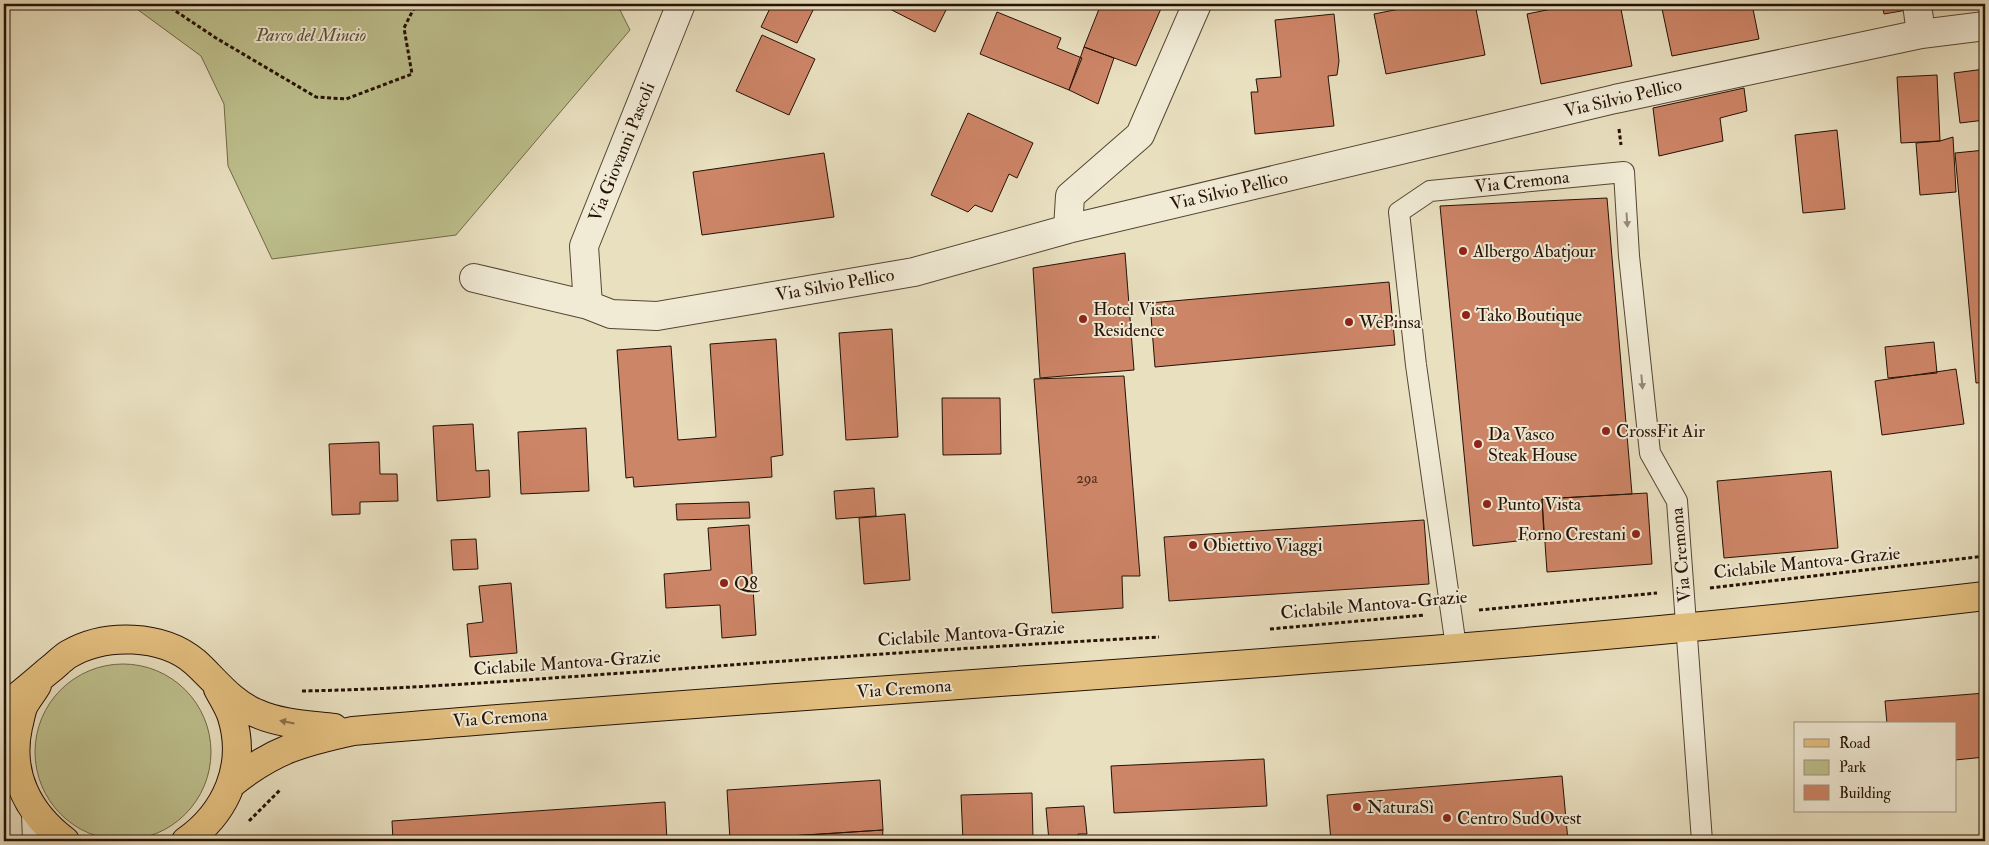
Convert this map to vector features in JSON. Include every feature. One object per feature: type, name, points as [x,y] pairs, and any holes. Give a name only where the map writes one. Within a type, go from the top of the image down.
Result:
[{"type":"main road","name":"Via Cremona","points":[[232,784],[254,766],[279,752],[312,740],[353,730],[1687,629],[1985,596]]},
{"type":"main road","name":"Via Cremona","points":[[4,707],[69,654],[100,641],[132,639],[165,645],[194,661],[217,685],[242,706],[256,714],[274,720],[353,730]]},
{"type":"main road","name":"Via Cremona","points":[[43,676],[23,706],[15,743],[11,776],[36,814],[50,830],[65,841]]},
{"type":"main road","name":"Via Cremona","points":[[196,837],[220,808],[232,784],[237,750],[232,716],[217,685]]},
{"type":"street","name":"Via Giovanni Pascoli","points":[[588,305],[584,246],[681,4]]},
{"type":"street","points":[[1068,229],[1070,196],[1140,135],[1197,4]]},
{"type":"street","points":[[1917,4],[1921,34]]},
{"type":"street","name":"Via Silvio Pellico","points":[[474,278],[588,305],[611,314],[657,316],[914,272],[1068,229],[1615,99],[1921,34],[1985,26]]},
{"type":"street","points":[[36,814],[37,841]]},
{"type":"lane","name":"Via Cremona","points":[[1456,647],[1417,372],[1399,212],[1430,191],[1624,172],[1629,256],[1650,453],[1677,500],[1687,629]]},
{"type":"lane","points":[[1687,629],[1702,841]]},
{"type":"path","points":[[165,4],[216,38],[316,97],[346,99],[412,74],[404,28],[416,4]]},
{"type":"path","points":[[1615,99],[1624,172]]},
{"type":"path","name":"Ciclabile Mantova-Grazie","points":[[1268,629],[1684,590],[1985,556]]},
{"type":"path","name":"Ciclabile Mantova-Grazie","points":[[301,691],[364,690],[499,682],[997,645],[1161,637]]},
{"type":"green space","name":"Parco del Mincio","points":[[130,4],[617,4],[630,30],[456,235],[272,259],[228,166],[224,104],[201,56]]},
{"type":"green space","points":[[114,664],[132,664],[164,674],[179,684],[191,696],[201,711],[207,726],[211,752],[207,778],[201,793],[191,808],[179,820],[164,830],[149,836],[132,840],[114,840],[82,830],[67,820],[55,808],[45,793],[39,778],[35,761],[35,743],[45,711],[55,696],[67,684],[82,674],[97,668]]},
{"type":"building","points":[[772,4],[816,4],[797,43],[761,27]]},
{"type":"building","points":[[880,4],[949,4],[935,32]]},
{"type":"building","points":[[1101,4],[1163,4],[1136,66],[1084,47]]},
{"type":"building","points":[[1425,4],[1475,4],[1485,55],[1386,74],[1374,14]]},
{"type":"building","points":[[1576,4],[1620,4],[1632,66],[1541,84],[1527,14]]},
{"type":"building","points":[[1661,4],[1752,4],[1759,39],[1672,56]]},
{"type":"building","points":[[1882,4],[1906,4],[1907,10],[1884,14]]},
{"type":"building","points":[[997,12],[1061,38],[1057,48],[1082,58],[1069,90],[980,54]]},
{"type":"building","points":[[1334,14],[1339,61],[1337,75],[1328,76],[1334,126],[1255,134],[1251,92],[1258,92],[1256,79],[1281,77],[1275,20]]},
{"type":"building","points":[[762,35],[815,59],[789,115],[736,91]]},
{"type":"building","points":[[1084,47],[1114,58],[1098,104],[1069,90]]},
{"type":"building","points":[[1985,69],[1985,120],[1960,123],[1954,73]]},
{"type":"building","points":[[1937,75],[1940,141],[1901,143],[1897,77]]},
{"type":"building","points":[[1744,88],[1747,111],[1720,118],[1723,141],[1659,156],[1653,108]]},
{"type":"building","points":[[968,113],[1033,143],[1017,178],[1009,174],[992,212],[975,205],[968,212],[931,195]]},
{"type":"building","points":[[1837,130],[1845,209],[1803,213],[1795,135]]},
{"type":"building","points":[[1953,137],[1956,192],[1920,195],[1916,143],[1940,141]]},
{"type":"building","points":[[1985,150],[1985,382],[1976,383],[1955,153]]},
{"type":"building","points":[[824,153],[834,217],[702,235],[693,172]]},
{"type":"building","points":[[1607,198],[1632,494],[1542,499],[1544,538],[1473,546],[1440,206]]},
{"type":"building","name":"Hotel Vista Residence","points":[[1125,253],[1134,370],[1040,378],[1033,268]]},
{"type":"building","points":[[1389,282],[1395,345],[1155,367],[1150,303]]},
{"type":"building","points":[[892,329],[898,437],[846,440],[839,333]]},
{"type":"building","points":[[776,339],[783,455],[771,457],[772,477],[634,487],[633,477],[626,478],[617,350],[671,346],[678,440],[716,437],[710,344]]},
{"type":"building","points":[[1934,342],[1937,373],[1888,378],[1885,347]]},
{"type":"building","points":[[1956,369],[1964,424],[1882,435],[1875,381]]},
{"type":"building","points":[[1124,376],[1140,576],[1122,576],[1123,608],[1052,613],[1034,379]]},
{"type":"building","points":[[942,398],[1000,398],[1001,454],[943,455]]},
{"type":"building","points":[[473,424],[476,471],[489,470],[490,497],[437,501],[433,426]]},
{"type":"building","points":[[586,428],[589,491],[521,494],[518,432]]},
{"type":"building","points":[[379,442],[380,474],[397,474],[398,501],[360,502],[360,514],[332,515],[329,444]]},
{"type":"building","points":[[1831,471],[1838,548],[1724,558],[1717,481]]},
{"type":"building","points":[[874,488],[876,516],[836,519],[834,491]]},
{"type":"building","points":[[1647,493],[1652,564],[1547,572],[1542,499]]},
{"type":"building","points":[[749,502],[750,518],[677,520],[676,504]]},
{"type":"building","points":[[905,514],[910,580],[864,584],[859,518]]},
{"type":"building","points":[[1424,520],[1429,584],[1169,601],[1164,537]]},
{"type":"building","points":[[749,525],[756,635],[722,638],[720,605],[666,608],[664,574],[711,570],[708,528]]},
{"type":"building","points":[[476,539],[478,569],[453,570],[451,540]]},
{"type":"building","points":[[511,583],[517,653],[470,657],[467,624],[483,622],[479,586]]},
{"type":"building","points":[[1985,693],[1985,757],[1956,760],[1956,722],[1887,722],[1885,701]]},
{"type":"building","points":[[1264,759],[1267,806],[1114,813],[1111,766]]},
{"type":"building","name":"Centro SudOvest","points":[[1562,776],[1568,841],[1331,841],[1327,795]]},
{"type":"building","points":[[880,780],[883,830],[730,840],[727,790]]},
{"type":"building","points":[[1032,793],[1033,839],[963,841],[961,795]]},
{"type":"building","points":[[665,802],[667,841],[393,841],[392,821]]},
{"type":"building","points":[[1084,806],[1087,834],[1078,834],[1079,841],[1049,841],[1046,808]]},
{"type":"building","points":[[883,830],[882,841],[742,841],[742,839]]},
{"type":"building","points":[[1266,837],[1267,841],[1202,841]]},
{"type":"place","name":"Albergo Abatjour","points":[[1463,251]]},
{"type":"place","name":"Tako Boutique","points":[[1466,315]]},
{"type":"place","name":"Hotel Vista Residence","points":[[1083,319]]},
{"type":"place","name":"WePinsa","points":[[1349,322]]},
{"type":"place","name":"CrossFit Air","points":[[1606,431]]},
{"type":"place","name":"Da Vasco Steak House","points":[[1478,444]]},
{"type":"place","name":"Punto Vista","points":[[1487,504]]},
{"type":"place","name":"Forno Crestani","points":[[1636,534]]},
{"type":"place","name":"Obiettivo Viaggi","points":[[1193,545]]},
{"type":"place","name":"Q8","points":[[724,583]]},
{"type":"place","name":"NaturaSì","points":[[1357,807]]},
{"type":"place","name":"Centro SudOvest","points":[[1447,818]]}]
